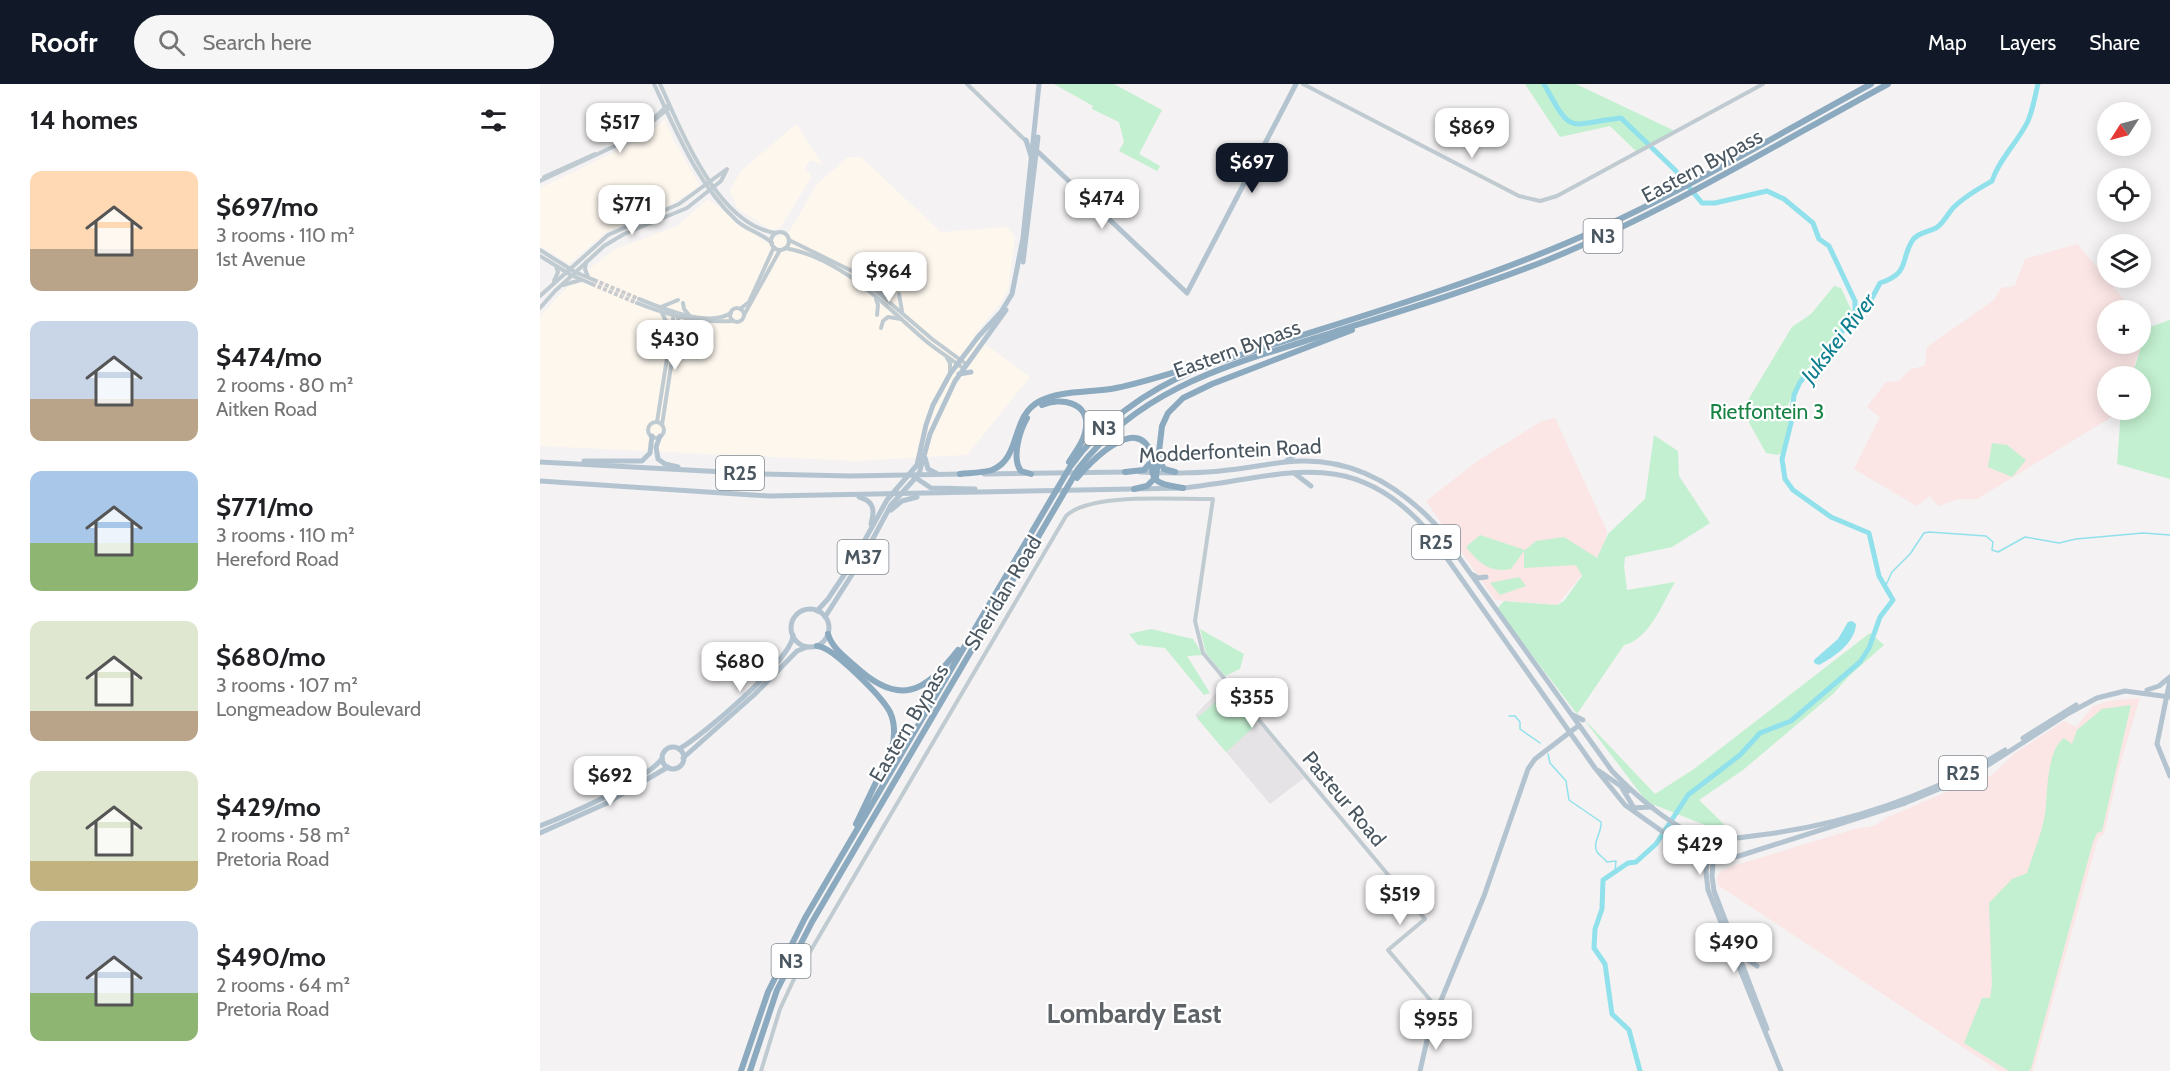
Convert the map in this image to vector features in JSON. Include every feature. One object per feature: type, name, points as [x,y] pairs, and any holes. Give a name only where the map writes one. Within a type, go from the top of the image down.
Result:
[{"type":"highway","name":"Eastern Bypass","points":[[741,1071],[754,1028],[778,971],[805,918],[1076,458],[1102,429],[1125,409],[1153,390],[1182,376],[1468,281],[1541,254],[1606,226],[1679,189],[1871,84]]},
{"type":"highway","name":"Eastern Bypass","points":[[750,1071],[777,990],[797,949],[1050,515],[1089,454],[1107,436],[1156,398],[1201,376],[1412,308],[1544,261],[1614,231],[1888,84]]},
{"type":"highway","points":[[1134,489],[1148,486],[1155,474],[1164,422],[1176,404],[1189,394],[1412,308]]},
{"type":"highway","points":[[960,474],[989,471],[1005,461],[1012,451],[1024,416],[1034,405],[1045,399],[1125,386],[1297,337]]},
{"type":"highway","points":[[986,608],[1003,574],[1084,437],[1086,419],[1084,412],[1077,405],[1066,401],[1052,401],[1040,406],[1029,415],[1022,432],[1016,461],[1021,471],[1031,474]]},
{"type":"highway","points":[[1050,515],[1087,465],[1110,446],[1121,441],[1138,440],[1149,450],[1155,474],[1165,485],[1183,488]]},
{"type":"highway","points":[[1157,454],[1162,467],[1175,472]]},
{"type":"highway","points":[[1125,472],[1144,470],[1152,461]]},
{"type":"highway","points":[[828,634],[832,645],[873,682],[892,690],[904,691],[925,685],[936,677],[974,630]]},
{"type":"highway","points":[[817,646],[828,650],[882,700],[892,718],[894,731],[890,755],[842,854]]},
{"type":"main road","name":"M37","points":[[817,611],[843,576],[891,495],[915,475],[924,429],[933,405],[950,374],[965,366],[1014,296],[1036,167],[1039,84]]},
{"type":"main road","points":[[1035,149],[1187,293],[1296,84]]},
{"type":"main road","points":[[1026,140],[1032,161]]},
{"type":"main road","name":"M37","points":[[825,617],[862,559],[886,515],[915,475],[938,414],[959,374],[1010,298],[1024,248],[1035,149]]},
{"type":"main road","points":[[1036,167],[1042,162],[1049,162]]},
{"type":"main road","points":[[567,463],[642,461],[650,453],[652,436]]},
{"type":"main road","points":[[660,436],[656,453],[661,462],[697,471]]},
{"type":"main road","points":[[1285,462],[1299,452]]},
{"type":"main road","points":[[925,453],[927,467],[939,474]]},
{"type":"main road","name":"Modderfontein Road","points":[[540,462],[697,471],[849,476],[1125,472],[1155,474],[1229,470],[1285,462],[1327,462],[1352,468],[1379,479],[1399,491],[1424,513],[1471,574],[1567,710],[1581,722],[1584,735],[1612,771],[1641,797],[1675,822],[1692,832],[1713,838],[1738,838],[1807,829],[1904,799],[1977,766],[2087,699],[2125,688],[2168,695]]},
{"type":"main road","points":[[1289,471],[1301,476],[1311,486]]},
{"type":"main road","name":"Modderfontein Road","points":[[540,481],[769,496],[830,496],[1183,488],[1289,471],[1313,471],[1349,477],[1385,493],[1409,511],[1433,537],[1618,799],[1694,854],[1710,858],[1722,859],[1739,856],[1926,795],[1985,767],[2069,713],[2097,698],[2125,691],[2168,695]]},
{"type":"main road","points":[[915,475],[931,488],[1035,491]]},
{"type":"main road","points":[[886,515],[902,501],[927,494]]},
{"type":"main road","points":[[830,496],[860,498],[870,502],[874,512],[866,537]]},
{"type":"main road","points":[[1471,574],[1478,578],[1486,577]]},
{"type":"main road","points":[[540,826],[606,796],[652,768],[662,759],[667,749],[679,749],[719,718],[789,649],[793,635],[792,626],[798,615],[807,610],[817,611],[825,617],[828,634],[822,644],[807,647],[793,654],[755,694],[683,758],[678,767],[668,767],[599,807],[540,833]]},
{"type":"main road","points":[[793,635],[799,643],[807,647]]},
{"type":"main road","points":[[2147,690],[2170,679]]},
{"type":"main road","points":[[2170,679],[2157,744],[2170,776]]},
{"type":"main road","points":[[1559,739],[1563,730],[1561,717]]},
{"type":"main road","points":[[1420,1071],[1430,1027],[1484,896],[1528,769],[1535,759],[1581,722]]},
{"type":"main road","points":[[679,749],[683,758]]},
{"type":"main road","points":[[662,759],[668,767]]},
{"type":"main road","points":[[1595,768],[1641,797]]},
{"type":"main road","points":[[1612,771],[1632,808],[1654,807]]},
{"type":"main road","points":[[1713,838],[1708,890],[1781,1071]]},
{"type":"main road","points":[[1710,858],[1714,891],[1731,943],[1738,953],[1769,1040]]},
{"type":"main road","points":[[1712,867],[1722,859]]},
{"type":"main road","points":[[1738,953],[1757,966]]},
{"type":"street","points":[[654,84],[709,183],[737,221],[773,245],[803,254],[849,275],[903,312],[965,366]]},
{"type":"street","points":[[660,84],[668,107]]},
{"type":"street","points":[[967,84],[1035,149]]},
{"type":"street","points":[[1303,84],[1530,200],[1553,198],[1763,84]]},
{"type":"street","points":[[540,180],[632,138],[668,107]]},
{"type":"street","points":[[540,296],[612,232],[679,204],[725,169],[728,172],[713,188],[681,211],[619,237],[573,273],[540,308]]},
{"type":"street","points":[[720,193],[721,181]]},
{"type":"street","points":[[713,188],[744,220],[762,230],[784,232],[789,240],[847,267],[902,319],[944,354],[965,366]]},
{"type":"street","points":[[676,327],[688,317],[718,318],[735,308],[740,309],[749,302],[773,245],[772,237],[776,233]]},
{"type":"street","points":[[638,301],[676,315],[741,321],[789,240]]},
{"type":"street","points":[[540,250],[567,270]]},
{"type":"street","points":[[540,256],[593,282],[582,280],[567,283],[555,291]]},
{"type":"street","points":[[587,261],[585,270],[588,278]]},
{"type":"street","points":[[545,291],[558,274],[555,265]]},
{"type":"street","points":[[573,273],[582,280]]},
{"type":"street","points":[[875,293],[898,291],[903,312]]},
{"type":"street","points":[[875,293],[878,305],[877,315]]},
{"type":"street","points":[[661,310],[681,301],[688,317]]},
{"type":"street","points":[[740,309],[744,315]]},
{"type":"street","points":[[661,310],[670,331]]},
{"type":"street","points":[[730,313],[733,321]]},
{"type":"street","points":[[657,422],[649,426],[648,431],[652,436],[660,436],[664,432],[662,425],[676,315]]},
{"type":"street","points":[[657,422],[670,331],[676,315]]},
{"type":"street","points":[[881,328],[886,318],[893,316],[902,319]]},
{"type":"street","points":[[944,354],[950,363],[950,374]]},
{"type":"street","points":[[657,422],[662,425]]},
{"type":"street","name":"Pasteur Road","points":[[1213,499],[1195,621],[1204,655],[1425,919],[1388,950],[1437,1008]]},
{"type":"street","name":"Sheridan Road","points":[[761,1071],[780,1009],[794,979],[1066,516],[1085,505],[1106,500],[1213,499]]},
{"type":"shaded area","points":[[665,119],[673,139],[700,186],[667,207],[647,213],[605,233],[569,264],[540,246],[540,188],[642,139]]},
{"type":"shaded area","points":[[796,124],[823,165],[810,160],[805,169],[810,173],[811,178],[780,228],[771,230],[737,208],[730,190],[741,171]]},
{"type":"shaded area","points":[[848,157],[861,157],[941,232],[1007,227],[1015,237],[1008,290],[974,336],[1030,377],[967,455],[856,461],[540,446],[540,316],[574,280],[615,249],[677,226],[708,199],[765,242],[789,232],[817,184]]},
{"type":"shaded area","points":[[2077,244],[2097,268],[2097,288],[2114,288],[2125,300],[2097,300],[2097,354],[2138,354],[2134,366],[2097,366],[2097,420],[2107,420],[1977,499],[1958,499],[1938,506],[1930,496],[1917,506],[1854,469],[1880,417],[1867,407],[1886,382],[1899,381],[1911,369],[1925,366],[1927,347],[1994,300],[2001,288],[2015,286],[2025,259]]},
{"type":"shaded area","points":[[1555,418],[1607,531],[1603,549],[1557,605],[1495,600],[1426,501],[1479,460],[1542,421]]},
{"type":"shaded area","points":[[1226,683],[1304,778],[1270,804],[1195,715]]},
{"type":"shaded area","points":[[2140,698],[2120,765],[2104,834],[2098,838],[2033,1071],[1999,1071],[1718,885],[1717,878],[1720,872],[1733,866],[1855,829],[1874,826],[1886,818],[1977,779],[1991,776],[2014,754],[2064,721],[2076,727],[2093,706],[2109,701]]},
{"type":"green space","points":[[1054,84],[1114,84],[1162,110],[1139,154],[1160,166],[1157,171],[1119,151],[1124,142],[1119,122],[1092,109],[1093,106]]},
{"type":"green space","points":[[1525,84],[1576,84],[1675,131],[1637,152],[1610,126],[1560,137]]},
{"type":"green space","name":"Rietfontein 3","points":[[1834,286],[1841,288],[1853,314],[1844,323],[1828,353],[1819,359],[1800,381],[1788,405],[1791,422],[1783,452],[1778,455],[1766,453],[1742,410],[1792,327],[1811,314]]},
{"type":"green space","points":[[2170,320],[2170,479],[2117,464],[2120,420],[2151,420],[2151,366],[2135,366],[2139,354],[2151,354],[2151,327]]},
{"type":"green space","points":[[1654,435],[1678,451],[1679,476],[1710,523],[1672,547],[1625,557],[1627,590],[1675,582],[1648,628],[1633,642],[1624,645],[1577,714],[1497,609],[1504,601],[1557,605],[1564,601],[1582,576],[1576,565],[1524,568],[1524,551],[1511,569],[1497,570],[1480,562],[1466,547],[1480,535],[1525,550],[1536,541],[1564,537],[1597,558],[1608,534],[1645,499]]},
{"type":"green space","points":[[1992,443],[2007,445],[2026,460],[2012,477],[1988,467]]},
{"type":"green space","points":[[1519,577],[1526,586],[1500,595],[1490,583]]},
{"type":"green space","points":[[1151,629],[1193,639],[1203,655],[1187,656],[1210,693],[1204,695],[1165,648],[1138,645],[1129,634]]},
{"type":"green space","points":[[1200,629],[1244,654],[1240,669],[1225,676],[1206,653]]},
{"type":"green space","points":[[1870,633],[1884,645],[1849,676],[1834,693],[1743,770],[1699,800],[1738,838],[1647,802],[1583,718],[1655,794],[1694,769]]},
{"type":"green space","points":[[1227,693],[1255,726],[1226,752],[1197,718]]},
{"type":"green space","points":[[2131,705],[2102,831],[2097,833],[2093,842],[2031,1069],[2009,1071],[1964,1043],[1982,998],[1990,998],[1992,984],[1989,903],[2012,879],[2027,873],[2044,821],[2051,762],[2058,744],[2064,738],[2072,744],[2077,730],[2102,709]]},
{"type":"water","points":[[1852,621],[1856,624],[1855,631],[1848,643],[1825,662],[1819,665],[1814,663],[1814,660],[1838,639],[1848,622]]},
{"type":"waterway","points":[[1544,84],[1561,113],[1573,123],[1581,124],[1621,118],[1675,170],[1702,203],[1715,203],[1767,191],[1784,199],[1813,223],[1819,239],[1829,246],[1855,301],[1855,313]]},
{"type":"waterway","name":"Jukskei River","points":[[1640,1071],[1629,1030],[1612,1014],[1605,964],[1594,948],[1595,929],[1602,909],[1603,880],[1628,863],[1636,862],[1656,844],[1688,795],[1740,755],[1760,733],[1791,721],[1860,662],[1869,648],[1880,617],[1893,600],[1879,576],[1869,533],[1831,517],[1793,490],[1785,479],[1782,459],[1791,423],[1794,395],[1800,382],[1817,363],[1829,356],[1846,324],[1862,304],[1871,300],[1880,283],[1900,271],[1914,238],[1939,226],[1958,203],[1992,181],[1999,165],[2028,121],[2038,84]]},
{"type":"waterway","points":[[1885,587],[1892,572],[1910,554],[1924,533],[1929,532],[1986,536],[1993,542],[1992,550],[1998,552],[2025,537],[2059,543],[2076,539],[2143,533],[2170,535]]},
{"type":"waterway","points":[[1509,716],[1515,716],[1520,722],[1520,729],[1540,743]]},
{"type":"waterway","points":[[1548,754],[1550,763],[1566,781],[1569,800],[1601,822],[1596,848],[1607,862],[1616,861],[1615,872]]},
{"type":"tunnel","points":[[594,280],[639,299]]},
{"type":"tunnel","points":[[592,284],[637,303]]},
{"type":"district","name":"Lombardy East","points":[[1134,1014]]}]
